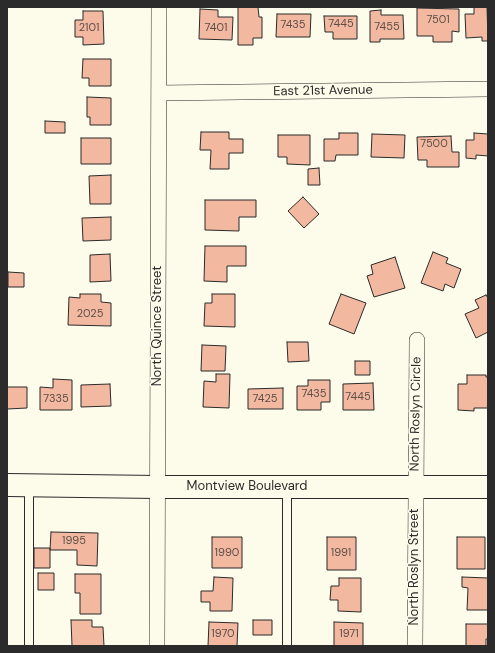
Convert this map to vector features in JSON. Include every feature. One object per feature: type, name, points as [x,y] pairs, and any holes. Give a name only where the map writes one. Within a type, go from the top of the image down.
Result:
[{"type":"main road","name":"Montview Boulevard","points":[[7,485],[157,487],[488,487]]},
{"type":"street","name":"North Quince Street","points":[[157,646],[159,7]]},
{"type":"street","name":"East 21st Avenue","points":[[159,93],[488,89]]},
{"type":"street","name":"North Roslyn Circle","points":[[415,487],[416,340]]},
{"type":"street","name":"North Roslyn Street","points":[[415,487],[415,646]]},
{"type":"lane","points":[[28,485],[28,646]]},
{"type":"lane","points":[[287,487],[287,646]]},
{"type":"building","points":[[238,7],[258,7],[259,17],[262,17],[262,38],[253,38],[253,45],[238,45]]},
{"type":"building","points":[[474,7],[487,7],[488,41],[482,41],[482,37],[466,38],[465,14],[474,14]]},
{"type":"building","points":[[417,8],[459,9],[459,32],[452,31],[452,42],[433,42],[433,36],[417,36]]},
{"type":"building","points":[[200,9],[218,10],[218,17],[233,17],[232,40],[199,39]]},
{"type":"building","points":[[381,10],[381,15],[403,15],[404,39],[380,39],[380,42],[370,42],[370,11]]},
{"type":"building","points":[[83,11],[103,11],[104,44],[83,45],[83,37],[75,37],[75,20],[83,20]]},
{"type":"building","points":[[277,14],[311,14],[310,37],[276,37]]},
{"type":"building","points":[[324,16],[357,16],[357,39],[333,39],[333,32],[325,32]]},
{"type":"building","points":[[83,59],[111,59],[111,86],[89,86],[89,78],[82,78]]},
{"type":"building","points":[[87,97],[111,98],[111,125],[90,125],[90,117],[87,117]]},
{"type":"building","points":[[45,121],[65,122],[65,133],[45,133]]},
{"type":"building","points":[[201,132],[229,132],[229,139],[243,139],[243,153],[229,153],[229,169],[210,169],[211,150],[200,150]]},
{"type":"building","points":[[339,133],[358,133],[358,155],[336,155],[335,161],[324,161],[324,139],[339,139]]},
{"type":"building","points":[[474,133],[488,134],[488,156],[476,155],[476,159],[466,158],[466,140],[474,140]]},
{"type":"building","points":[[372,134],[405,135],[404,158],[371,157]]},
{"type":"building","points":[[278,135],[310,135],[310,165],[287,164],[287,157],[278,157]]},
{"type":"building","points":[[451,136],[452,152],[459,152],[459,167],[427,167],[427,160],[418,160],[417,137]]},
{"type":"building","points":[[81,138],[111,138],[111,164],[81,164]]},
{"type":"building","points":[[319,168],[320,185],[308,185],[308,169]]},
{"type":"building","points":[[111,175],[111,204],[90,204],[89,176]]},
{"type":"building","points":[[303,197],[319,214],[304,228],[288,211]]},
{"type":"building","points":[[205,200],[256,200],[256,217],[239,217],[239,231],[205,230]]},
{"type":"building","points":[[111,217],[111,240],[83,241],[82,218]]},
{"type":"building","points":[[205,246],[246,246],[246,266],[227,266],[227,282],[204,281]]},
{"type":"building","points":[[433,252],[448,258],[446,263],[461,269],[454,288],[445,284],[443,291],[421,283]]},
{"type":"building","points":[[110,254],[111,281],[90,282],[90,255]]},
{"type":"building","points":[[395,257],[405,288],[374,297],[367,276],[373,274],[371,265]]},
{"type":"building","points":[[8,272],[24,273],[24,287],[8,287]]},
{"type":"building","points":[[80,294],[101,294],[101,302],[111,303],[111,326],[68,325],[69,297],[80,298]]},
{"type":"building","points":[[212,294],[235,294],[235,327],[204,326],[205,303],[212,303]]},
{"type":"building","points":[[341,294],[366,303],[354,334],[329,324]]},
{"type":"building","points":[[486,295],[488,298],[488,332],[476,338],[465,314],[479,308],[475,300]]},
{"type":"building","points":[[287,342],[308,342],[309,361],[288,362]]},
{"type":"building","points":[[202,345],[226,346],[225,371],[201,371]]},
{"type":"building","points":[[355,361],[370,361],[370,375],[355,375]]},
{"type":"building","points":[[216,374],[230,374],[229,408],[203,407],[204,381],[216,382]]},
{"type":"building","points":[[467,375],[486,375],[486,377],[488,377],[488,408],[474,408],[474,411],[458,410],[458,384],[467,384]]},
{"type":"building","points":[[53,379],[72,380],[72,410],[40,410],[40,387],[53,388]]},
{"type":"building","points":[[308,380],[330,380],[330,402],[321,402],[321,410],[297,410],[297,386],[308,386]]},
{"type":"building","points":[[373,383],[374,410],[343,410],[343,384]]},
{"type":"building","points":[[110,384],[111,406],[81,407],[81,385]]},
{"type":"building","points":[[7,387],[27,387],[27,408],[7,409]]},
{"type":"building","points":[[283,388],[283,409],[248,409],[248,389]]},
{"type":"building","points":[[51,532],[98,533],[97,566],[77,565],[77,550],[50,550]]},
{"type":"building","points":[[212,537],[242,537],[242,568],[212,568]]},
{"type":"building","points":[[327,537],[356,537],[356,570],[327,570]]},
{"type":"building","points":[[457,537],[485,537],[485,569],[457,569]]},
{"type":"building","points":[[34,548],[50,548],[50,568],[34,568]]},
{"type":"building","points":[[38,573],[54,573],[54,590],[38,590]]},
{"type":"building","points":[[75,574],[101,574],[101,614],[80,614],[80,593],[75,593]]},
{"type":"building","points":[[214,577],[233,578],[232,611],[210,611],[210,602],[201,602],[201,591],[213,591]]},
{"type":"building","points":[[462,577],[488,578],[488,610],[467,610],[468,588],[462,587]]},
{"type":"building","points":[[339,578],[361,578],[361,612],[338,611],[338,600],[330,600],[331,586],[339,586]]},
{"type":"building","points":[[71,620],[92,620],[92,627],[103,627],[104,646],[72,646]]},
{"type":"building","points":[[253,620],[272,620],[272,635],[253,635]]},
{"type":"building","points":[[209,622],[238,623],[237,646],[208,646]]},
{"type":"building","points":[[334,622],[363,623],[363,646],[334,646]]},
{"type":"building","points":[[466,624],[488,624],[488,639],[486,639],[486,646],[466,646]]}]
